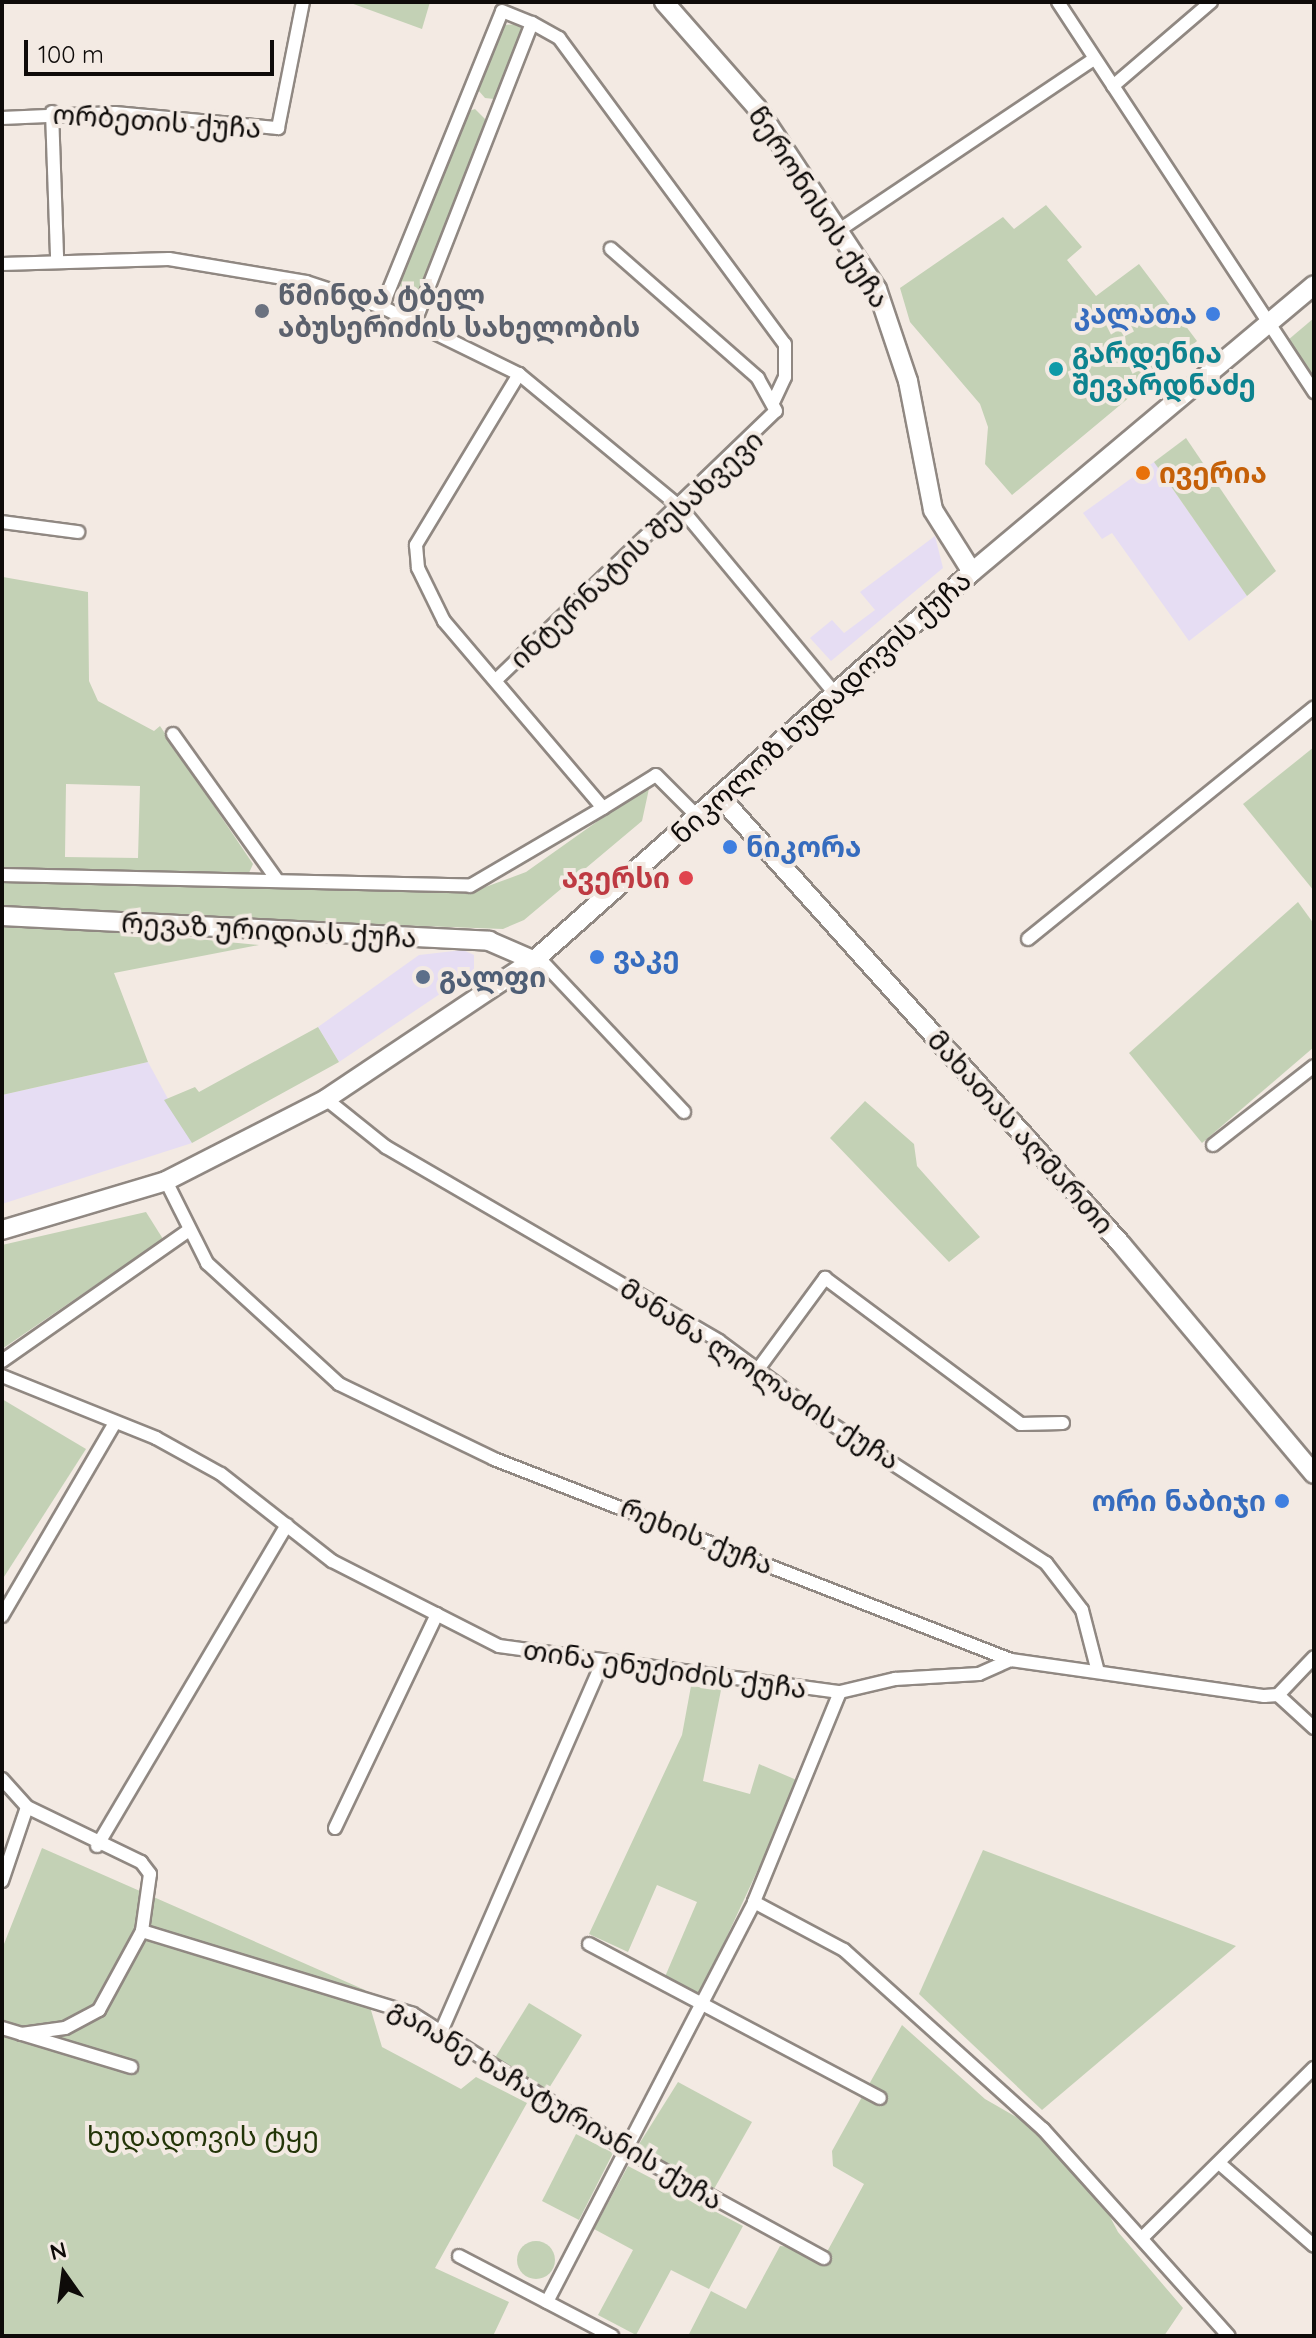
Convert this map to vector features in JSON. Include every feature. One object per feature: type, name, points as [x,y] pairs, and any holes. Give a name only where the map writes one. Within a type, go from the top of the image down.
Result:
[{"type":"main road","name":"წერონისის ქუჩა","points":[[664,2],[757,108],[838,231],[891,321],[933,510],[972,572]]},
{"type":"main road","name":"ნიკოლოზ ხუდადოვის ქუჩა","points":[[2,1230],[166,1181],[326,1099],[535,958],[838,697],[972,572],[1314,285]]},
{"type":"main road","name":"მახათას აღმართი","points":[[720,797],[1102,1221],[1314,1474]]},
{"type":"main road","name":"რევაზ ურიდიას ქუჩა","points":[[2,916],[489,941],[535,958]]},
{"type":"street","name":"ორბეთის ქუჩა","points":[[2,118],[52,112],[278,128],[303,2]]},
{"type":"street","points":[[1058,2],[1314,392]]},
{"type":"street","points":[[1113,86],[1211,2]]},
{"type":"street","points":[[382,307],[502,11],[559,38],[785,344],[785,377],[774,401]]},
{"type":"street","points":[[415,321],[532,23]]},
{"type":"street","points":[[838,231],[1094,59]]},
{"type":"street","points":[[52,112],[57,257]]},
{"type":"street","name":"ინტერნატის შესახვევი","points":[[496,680],[766,426],[774,401],[700,321],[611,249]]},
{"type":"street","points":[[2,264],[57,257],[230,267],[382,307],[519,374],[680,507],[838,697]]},
{"type":"street","points":[[519,374],[415,554],[444,621],[603,808]]},
{"type":"street","points":[[2,522],[78,532]]},
{"type":"street","points":[[1028,939],[1314,707]]},
{"type":"street","points":[[173,734],[277,880]]},
{"type":"street","points":[[2,875],[470,886],[656,775],[697,816]]},
{"type":"street","points":[[535,958],[684,1112]]},
{"type":"street","points":[[1213,1145],[1314,1066]]},
{"type":"street","name":"მანანა ლოლაძის ქუჩა","points":[[326,1099],[386,1147],[719,1341],[756,1372],[1046,1563],[1082,1610],[1098,1672]]},
{"type":"street","name":"რეხის ქუჩა","points":[[166,1181],[189,1230],[245,1304],[339,1384],[494,1459],[1011,1660],[1278,1695]]},
{"type":"street","points":[[2,1361],[189,1230]]},
{"type":"street","points":[[756,1372],[825,1278],[1021,1424],[1063,1423]]},
{"type":"street","name":"თინა ენუქიძის ქუჩა","points":[[2,1376],[115,1423],[221,1474],[332,1561],[499,1646],[602,1663],[840,1692],[895,1679],[979,1674],[1011,1660]]},
{"type":"street","points":[[2,1616],[115,1423]]},
{"type":"street","points":[[97,1846],[287,1525]]},
{"type":"street","points":[[335,1828],[437,1614]]},
{"type":"street","points":[[1314,1657],[1278,1695],[1314,1728]]},
{"type":"street","points":[[440,2034],[602,1663]]},
{"type":"street","points":[[547,2302],[707,2004],[754,1902],[840,1692]]},
{"type":"street","points":[[2,1779],[27,1807],[97,1846],[141,1862],[150,1874],[142,1931],[99,2010],[65,2028],[21,2034]]},
{"type":"street","points":[[2,1881],[27,1807]]},
{"type":"street","points":[[754,1902],[844,1950],[1043,2129],[1229,2336]]},
{"type":"street","name":"გაიანე ხაჩატურიანის ქუჩა","points":[[142,1931],[386,2002],[630,2152],[824,2258]]},
{"type":"street","points":[[589,1944],[880,2098]]},
{"type":"street","points":[[2,2028],[131,2067]]},
{"type":"street","points":[[1142,2238],[1314,2068]]},
{"type":"street","points":[[1219,2163],[1314,2246]]},
{"type":"street","points":[[459,2256],[612,2336]]},
{"type":"shaded area","points":[[1154,462],[1247,596],[1189,641],[1112,533],[1102,539],[1083,513]]},
{"type":"shaded area","points":[[935,536],[943,568],[831,661],[810,638],[832,620],[844,633],[875,610],[860,592]]},
{"type":"shaded area","points":[[463,950],[474,955],[474,971],[339,1062],[318,1027],[419,955]]},
{"type":"shaded area","points":[[148,1062],[192,1143],[2,1204],[2,1095]]},
{"type":"green space","points":[[348,2],[430,2],[422,29]]},
{"type":"green space","points":[[518,24],[523,29],[494,99],[485,98],[478,90],[504,25]]},
{"type":"green space","points":[[475,109],[486,120],[422,290],[409,301],[398,282],[466,112]]},
{"type":"green space","name":"გარდენია შევარდნაძე","points":[[1046,205],[1082,247],[1067,260],[1096,296],[1139,264],[1197,341],[1012,495],[985,464],[988,427],[980,404],[910,322],[900,288],[1003,217],[1014,229]]},
{"type":"green space","points":[[1314,318],[1314,381],[1288,340]]},
{"type":"green space","points":[[1186,438],[1276,571],[1247,596],[1154,462]]},
{"type":"green space","points":[[2,564],[3,577],[88,592],[89,681],[98,701],[154,731],[160,726],[253,864],[249,873],[2,868]],"holes":[[[66,784],[140,786],[138,858],[65,857]]]},
{"type":"green space","points":[[1314,747],[1314,891],[1243,804]]},
{"type":"green space","points":[[650,784],[642,821],[524,920],[503,929],[2,911],[2,880],[469,893],[526,872]]},
{"type":"green space","points":[[1298,902],[1314,924],[1314,1047],[1202,1143],[1129,1053]]},
{"type":"green space","points":[[2,925],[63,926],[259,945],[114,973],[148,1062],[2,1095]]},
{"type":"green space","points":[[318,1027],[339,1062],[192,1143],[164,1100],[195,1087],[199,1092]]},
{"type":"green space","points":[[865,1101],[914,1144],[917,1166],[980,1237],[949,1262],[830,1138]]},
{"type":"green space","points":[[146,1212],[163,1239],[2,1349],[2,1245]]},
{"type":"green space","points":[[2,1399],[86,1449],[2,1580]]},
{"type":"green space","points":[[691,1686],[721,1690],[703,1781],[750,1794],[759,1764],[799,1781],[696,2003],[661,1986],[697,1902],[657,1885],[628,1952],[589,1934],[682,1735]]},
{"type":"green space","name":"ხუდადოვის ტყე","points":[[42,1848],[365,1990],[382,2047],[461,2089],[476,2077],[527,2103],[435,2268],[509,2302],[493,2336],[2,2336],[2,1949]]},
{"type":"green space","points":[[983,1850],[1236,1946],[1042,2110],[919,1994]]},
{"type":"green space","points":[[529,2003],[582,2035],[546,2093],[493,2061]]},
{"type":"green space","points":[[902,2025],[985,2099],[1042,2132],[1096,2190],[1118,2232],[1183,2308],[1164,2336],[688,2336],[711,2291],[746,2309],[780,2246],[828,2250],[864,2184],[833,2166],[832,2151]]},
{"type":"green space","points":[[678,2082],[752,2122],[714,2189],[636,2149]]},
{"type":"green space","points":[[576,2134],[613,2153],[579,2220],[542,2201]]},
{"type":"green space","points":[[628,2166],[743,2226],[709,2289],[671,2270],[636,2335],[598,2315],[633,2250],[594,2229]]},
{"type":"green space","points":[[536,2241],[550,2246],[555,2260],[550,2274],[536,2279],[522,2274],[517,2260],[522,2246]]},
{"type":"place","name":"წმინდა ტბელ აბუსერიძის სახელობის","points":[[262,311]]},
{"type":"place","name":"კალათა","points":[[1213,314]]},
{"type":"place","name":"გარდენია შევარდნაძე","points":[[1056,369]]},
{"type":"place","name":"ივერია","points":[[1143,473]]},
{"type":"place","name":"ნიკორა","points":[[730,847]]},
{"type":"place","name":"ავერსი","points":[[686,878]]},
{"type":"place","name":"ვაკე","points":[[597,957]]},
{"type":"place","name":"გალფი","points":[[423,977]]},
{"type":"place","name":"ორი ნაბიჯი","points":[[1282,1501]]}]
